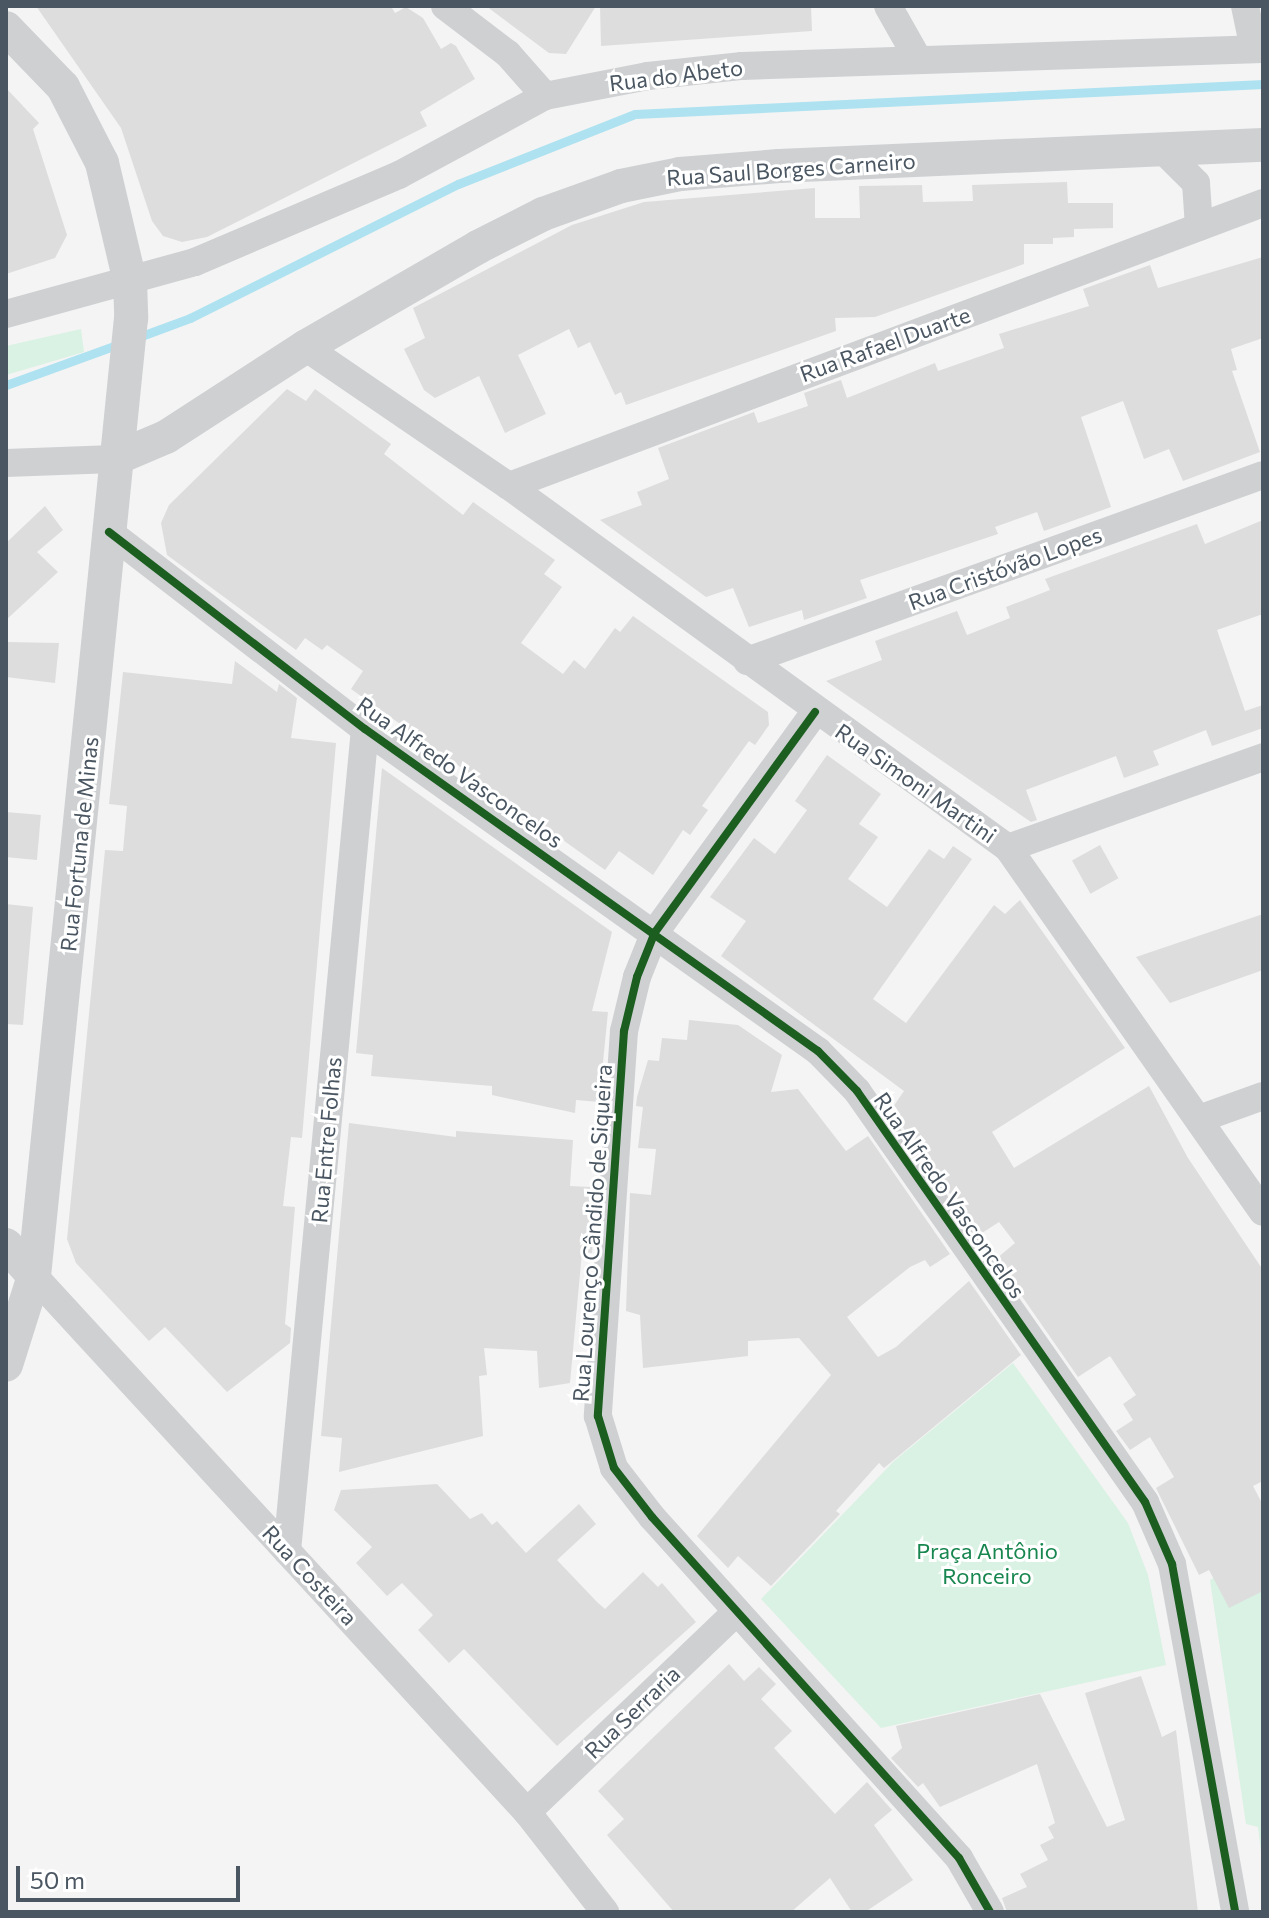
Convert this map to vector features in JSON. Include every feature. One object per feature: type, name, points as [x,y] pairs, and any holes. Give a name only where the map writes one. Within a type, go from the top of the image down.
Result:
[{"type":"street","points":[[445,6],[508,54],[545,96]]},
{"type":"street","points":[[888,6],[918,59]]},
{"type":"street","points":[[1245,6],[1258,49]]},
{"type":"street","points":[[6,28],[63,87],[102,163],[130,281]]},
{"type":"street","name":"Rua do Abeto","points":[[6,314],[195,262],[399,175],[545,96],[711,69],[918,59],[1258,49]]},
{"type":"street","name":"Rua Saul Borges Carneiro","points":[[6,463],[114,459],[166,437],[305,347],[543,214],[621,186],[680,174],[779,166],[1263,145]]},
{"type":"street","points":[[1162,149],[1196,183],[1199,227]]},
{"type":"street","name":"Rua Rafael Duarte","points":[[509,486],[1263,203]]},
{"type":"street","name":"Rua Fortuna de Minas","points":[[6,1365],[34,1276],[114,459],[131,318],[130,281]]},
{"type":"street","name":"Rua Simoni Martini","points":[[305,347],[509,486],[815,712],[1008,848],[1263,1212]]},
{"type":"street","name":"Rua Cristóvão Lopes","points":[[747,661],[1263,475]]},
{"type":"street","name":"Rua Alfredo Vasconcelos","points":[[109,532],[365,729],[655,932],[818,1051],[857,1091],[1145,1502],[1172,1564],[1235,1912]]},
{"type":"street","name":"Rua Lourenço Cândido de Siqueira","points":[[815,712],[655,932],[624,1031],[598,1416],[614,1468],[736,1612],[959,1858],[990,1912]]},
{"type":"street","name":"Rua Entre Folhas","points":[[287,1551],[365,729]]},
{"type":"street","points":[[1008,848],[1263,757]]},
{"type":"street","points":[[1199,1119],[1263,1096]]},
{"type":"street","name":"Rua Costeira","points":[[6,1245],[527,1812],[605,1912]]},
{"type":"street","name":"Rua Serraria","points":[[527,1812],[736,1612]]},
{"type":"green space","points":[[81,329],[84,352],[6,375],[6,346]]},
{"type":"green space","name":"Praça Antônio Ronceiro","points":[[1013,1363],[1128,1523],[1148,1575],[1166,1665],[881,1728],[761,1599],[894,1461]]},
{"type":"green space","points":[[1263,1551],[1263,1869],[1258,1827],[1246,1824],[1210,1580]]},
{"type":"building","points":[[36,6],[391,6],[395,13],[406,7],[423,18],[441,49],[451,43],[456,46],[475,79],[420,112],[427,126],[207,237],[182,242],[163,236],[152,221],[121,128]]},
{"type":"building","points":[[486,6],[596,6],[566,54],[549,53]]},
{"type":"building","points":[[600,6],[811,6],[812,31],[601,46]]},
{"type":"building","points":[[6,88],[39,123],[33,129],[67,235],[55,258],[6,274]]},
{"type":"building","points":[[1067,182],[1068,203],[1113,203],[1113,228],[1074,229],[1074,237],[1053,238],[1053,244],[1024,244],[1024,264],[875,317],[835,318],[836,331],[626,405],[621,392],[615,395],[590,342],[578,348],[569,329],[518,355],[546,414],[505,433],[479,376],[435,398],[424,390],[404,349],[425,338],[413,308],[572,225],[644,202],[815,188],[815,218],[860,218],[859,186],[922,185],[923,202],[973,201],[972,185]]},
{"type":"building","points":[[1263,257],[1263,338],[1231,349],[1237,370],[1232,371],[1260,452],[1183,481],[1169,449],[1144,459],[1123,401],[1081,417],[1111,507],[1044,531],[1037,512],[995,527],[998,534],[860,580],[867,598],[804,620],[802,610],[749,627],[733,588],[706,597],[600,520],[642,505],[637,492],[669,479],[658,448],[754,412],[758,423],[808,406],[804,393],[841,380],[847,398],[935,363],[938,371],[1004,348],[999,334],[1089,306],[1083,289],[1150,265],[1158,288]]},
{"type":"building","points":[[287,389],[306,401],[315,389],[391,444],[384,454],[463,515],[473,502],[555,560],[544,574],[562,587],[521,643],[563,674],[574,660],[585,669],[615,628],[620,632],[633,616],[768,712],[769,725],[755,745],[749,741],[702,806],[708,810],[690,835],[683,830],[653,875],[619,851],[605,870],[351,689],[363,671],[327,645],[322,650],[305,638],[296,650],[167,555],[161,523],[169,505]]},
{"type":"building","points":[[45,506],[63,530],[37,552],[58,572],[6,620],[6,543]]},
{"type":"building","points":[[1263,520],[1263,614],[1217,630],[1245,711],[1263,705],[1263,728],[1212,746],[1206,730],[1153,751],[1159,765],[1124,778],[1116,756],[1026,790],[1037,820],[1031,822],[826,681],[882,660],[875,641],[957,611],[967,635],[1010,618],[1006,607],[1050,590],[1045,579],[1197,524],[1205,544]]},
{"type":"building","points":[[6,642],[59,643],[55,683],[6,677]]},
{"type":"building","points":[[235,661],[277,692],[279,684],[297,698],[291,738],[336,743],[302,1138],[291,1137],[283,1206],[295,1207],[285,1324],[291,1328],[290,1343],[227,1392],[165,1327],[149,1341],[76,1263],[67,1239],[105,850],[123,851],[127,806],[109,804],[123,672],[232,684]]},
{"type":"building","points":[[827,755],[881,794],[859,824],[878,837],[848,879],[887,907],[929,849],[944,859],[953,846],[972,859],[873,999],[906,1023],[994,905],[1005,914],[1020,900],[1125,1048],[992,1132],[1014,1168],[1149,1086],[1188,1158],[1263,1270],[1263,1481],[1253,1486],[1263,1505],[1263,1591],[1229,1608],[1209,1570],[1199,1575],[1156,1488],[1174,1477],[1150,1437],[1130,1450],[1116,1431],[1133,1420],[1123,1404],[1136,1395],[1110,1356],[1078,1377],[996,1259],[1015,1243],[999,1222],[979,1235],[895,1116],[893,1107],[904,1091],[721,956],[746,921],[710,897],[754,838],[775,854],[807,810],[795,801]]},
{"type":"building","points":[[382,768],[612,932],[592,1011],[608,1012],[599,1102],[576,1100],[575,1113],[492,1095],[492,1086],[371,1076],[373,1055],[356,1053]]},
{"type":"building","points":[[6,812],[41,815],[37,860],[6,857]]},
{"type":"building","points":[[1100,845],[1118,878],[1090,894],[1072,861]]},
{"type":"building","points":[[6,904],[33,907],[23,1025],[6,1024]]},
{"type":"building","points":[[1263,914],[1263,970],[1170,1003],[1136,957]]},
{"type":"building","points":[[689,1020],[738,1025],[782,1055],[771,1092],[798,1089],[846,1151],[868,1136],[950,1254],[930,1267],[925,1260],[910,1267],[847,1317],[878,1357],[896,1347],[969,1281],[1021,1355],[884,1468],[879,1463],[836,1511],[840,1514],[771,1586],[738,1556],[728,1568],[697,1536],[831,1375],[799,1338],[748,1341],[748,1356],[643,1368],[640,1315],[626,1311],[630,1193],[651,1195],[656,1149],[638,1148],[643,1107],[636,1106],[637,1097],[648,1060],[659,1061],[662,1038],[687,1040]]},
{"type":"building","points":[[349,1123],[456,1137],[456,1131],[573,1140],[570,1186],[590,1187],[589,1205],[595,1206],[592,1253],[582,1252],[570,1383],[539,1388],[537,1351],[484,1348],[487,1375],[479,1376],[483,1436],[339,1472],[342,1438],[321,1436]]},
{"type":"building","points":[[437,1484],[470,1519],[482,1513],[492,1525],[497,1521],[526,1553],[579,1504],[596,1524],[557,1560],[597,1602],[605,1609],[643,1572],[658,1587],[662,1583],[696,1622],[557,1746],[464,1649],[449,1663],[418,1630],[433,1615],[402,1583],[387,1596],[356,1563],[372,1547],[334,1510],[341,1490]]},
{"type":"building","points":[[729,1664],[744,1681],[759,1667],[776,1684],[761,1699],[792,1731],[774,1748],[835,1814],[867,1782],[892,1810],[874,1825],[913,1880],[865,1912],[852,1912],[830,1878],[791,1912],[674,1912],[607,1835],[624,1819],[598,1791]]},
{"type":"building","points":[[1141,1676],[1162,1737],[1176,1730],[1198,1912],[1007,1912],[1002,1898],[1027,1887],[1020,1874],[1048,1860],[1040,1845],[1054,1838],[1048,1827],[1055,1823],[1037,1764],[940,1807],[923,1783],[918,1787],[891,1758],[902,1748],[896,1726],[1040,1694],[1107,1827],[1125,1820],[1085,1693]]},
{"type":"waterway","points":[[136,338],[190,318],[458,184],[635,114],[1263,84]]},
{"type":"waterway","points":[[6,385],[122,343]]},
{"type":"cycle path","points":[[109,532],[365,729],[818,1051],[857,1091],[1145,1502],[1172,1564],[1235,1912]]},
{"type":"cycle path","points":[[815,712],[655,932],[637,977],[624,1031],[598,1416],[614,1468],[652,1517],[959,1858],[990,1912]]}]
